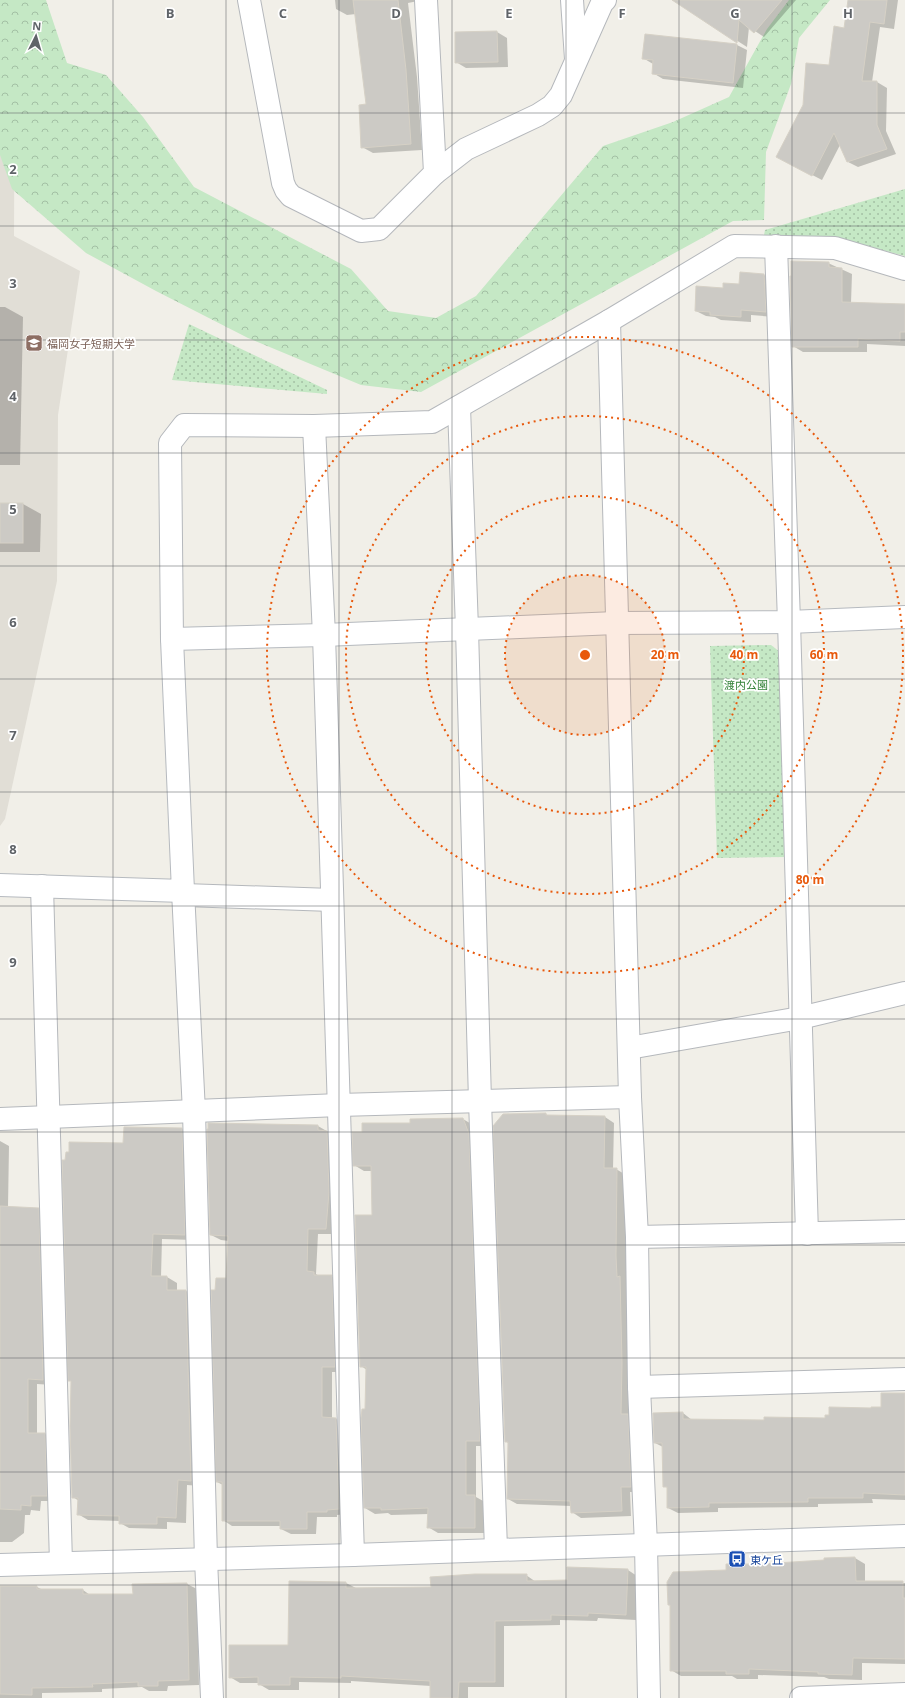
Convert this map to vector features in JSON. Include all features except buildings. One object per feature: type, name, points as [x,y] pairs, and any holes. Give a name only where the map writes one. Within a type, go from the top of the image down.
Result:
[{"type":"street","points":[[249,0],[283,183],[286,190],[291,196],[361,230],[379,229],[434,173],[466,148],[538,116],[552,106],[562,95],[602,3],[605,0]]},
{"type":"street","points":[[426,0],[434,173]]},
{"type":"street","points":[[572,0],[576,62]]},
{"type":"street","points":[[212,1698],[206,1559],[194,1112],[172,639],[170,443],[184,425],[314,426],[432,422],[609,321],[734,246],[835,248],[905,269]]},
{"type":"street","points":[[776,246],[789,622],[807,1234]]},
{"type":"street","points":[[609,321],[616,623],[630,1097],[637,1237],[639,1387],[646,1545],[649,1698]]},
{"type":"street","points":[[459,407],[467,629],[480,1102],[496,1549]]},
{"type":"street","points":[[314,426],[324,636],[353,1555]]},
{"type":"street","points":[[172,639],[324,636],[616,623],[789,622],[905,617]]},
{"type":"street","points":[[0,885],[332,900]]},
{"type":"street","points":[[42,886],[62,1563]]},
{"type":"street","points":[[629,1048],[800,1018],[905,993]]},
{"type":"street","points":[[0,1119],[339,1105],[630,1097]]},
{"type":"street","points":[[637,1237],[905,1231]]},
{"type":"street","points":[[639,1387],[905,1380]]},
{"type":"street","points":[[0,1565],[353,1555],[905,1536]]},
{"type":"street","points":[[801,1698],[905,1694]]},
{"type":"shaded area","name":"福岡女子短期大学","points":[[0,0],[15,0],[14,236],[80,271],[58,415],[57,581],[5,819],[0,826]]},
{"type":"green space","points":[[0,0],[46,0],[67,63],[106,75],[143,117],[194,187],[351,269],[388,311],[436,318],[476,296],[603,146],[673,122],[729,97],[767,29],[789,0],[830,0],[799,38],[791,84],[766,152],[764,220],[733,221],[421,392],[361,385],[248,338],[86,253],[12,189],[0,155]]},
{"type":"green space","points":[[905,189],[905,256],[831,237],[764,235],[765,230]]},
{"type":"green space","points":[[189,324],[327,390],[327,394],[172,380]]},
{"type":"green space","name":"渡内公園","points":[[771,645],[780,652],[786,857],[717,858],[710,646]]},
{"type":"place","name":"福岡女子短期大学","points":[[34,343]]},
{"type":"place","name":"東ケ丘","points":[[737,1559]]}]
